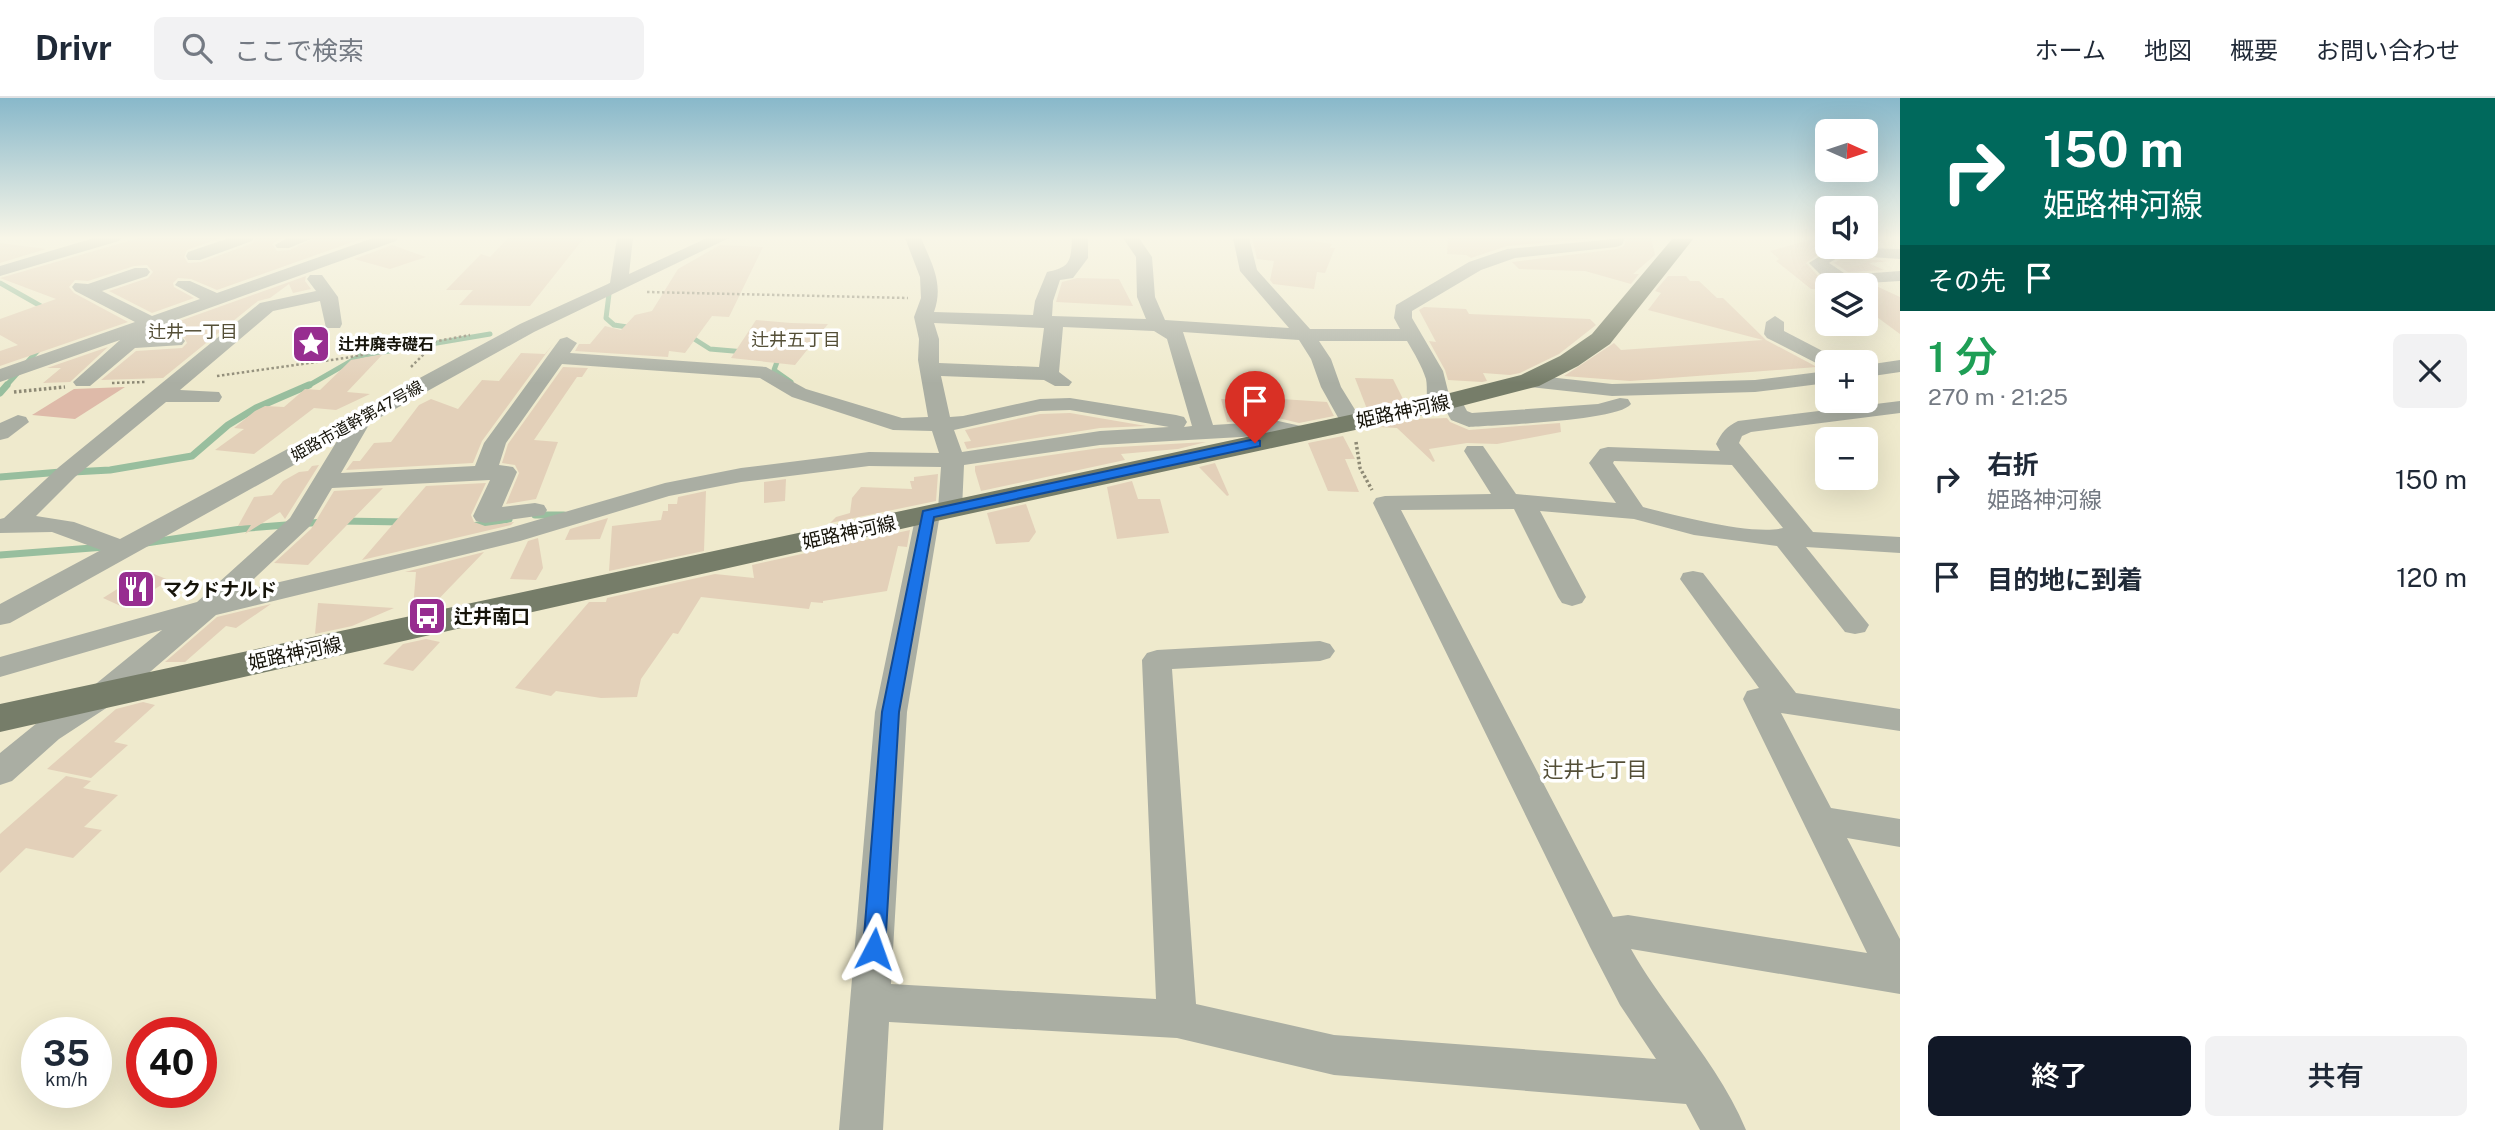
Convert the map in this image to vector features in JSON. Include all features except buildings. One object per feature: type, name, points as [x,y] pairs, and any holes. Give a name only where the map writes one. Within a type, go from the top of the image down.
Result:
[{"type":"main road","name":"姫路神河線","points":[[0,718],[1351,421],[1444,403],[1530,381],[1569,361],[1601,339],[1644,286]]},
{"type":"street","points":[[94,286],[84,289],[152,323]]},
{"type":"street","points":[[187,286],[217,300]]},
{"type":"street","points":[[1,384],[152,323],[255,286]]},
{"type":"street","points":[[321,286],[327,293],[333,324]]},
{"type":"street","points":[[861,1130],[891,712],[953,460],[941,425],[930,369],[926,308],[928,286]]},
{"type":"street","points":[[1049,286],[1044,301],[1048,323],[1049,374]]},
{"type":"street","points":[[1145,286],[1146,297],[1158,325],[1176,336],[1203,428]]},
{"type":"street","points":[[1262,286],[1305,335],[1321,359],[1331,387],[1351,421]]},
{"type":"street","points":[[1440,286],[1403,309],[1403,318],[1434,375],[1444,403],[1459,415],[1469,420],[1600,410],[1620,404]]},
{"type":"street","name":"姫路市道幹第47号線","points":[[0,616],[527,328],[612,287]]},
{"type":"street","points":[[7,526],[66,472],[267,307],[327,293]]},
{"type":"street","points":[[926,308],[1048,323],[1158,325],[1305,335],[1412,335]]},
{"type":"street","points":[[1775,322],[1774,334],[1815,355]]},
{"type":"street","points":[[74,385],[152,323]]},
{"type":"street","points":[[131,342],[175,341]]},
{"type":"street","points":[[485,471],[495,443],[562,351],[766,373],[799,393],[881,421],[901,425],[963,424],[1040,405],[1070,404],[1203,428]]},
{"type":"street","points":[[1878,370],[1899,367]]},
{"type":"street","points":[[930,369],[1049,374],[1061,380],[1070,404]]},
{"type":"street","points":[[1530,381],[1612,390],[1755,386],[1815,378]]},
{"type":"street","points":[[160,396],[211,397]]},
{"type":"street","points":[[1854,625],[1727,444],[1733,432],[1746,426],[1900,407]]},
{"type":"street","points":[[0,772],[48,731],[103,695],[207,608],[300,522],[361,420]]},
{"type":"street","points":[[0,667],[207,608],[511,536],[665,490],[729,477],[869,459],[953,460],[1100,438],[1203,428],[1278,428],[1302,433]]},
{"type":"street","points":[[1475,451],[1515,502],[1539,559],[1572,597]]},
{"type":"street","points":[[1634,512],[1601,463],[1608,454],[1737,458]]},
{"type":"street","points":[[323,481],[505,472],[485,516],[535,510]]},
{"type":"street","points":[[1724,1130],[1698,1084],[1653,1022],[1603,935],[1385,503],[1515,502],[1634,512],[1695,527],[1763,537],[1900,545]]},
{"type":"street","points":[[7,526],[31,521],[56,523],[122,549]]},
{"type":"street","points":[[1693,579],[1786,703]]},
{"type":"street","points":[[1177,1019],[1157,660],[1320,651]]},
{"type":"street","points":[[1900,720],[1758,699],[1900,976]]},
{"type":"street","points":[[1819,820],[1900,833]]},
{"type":"street","points":[[1603,935],[1628,932],[1900,976]]},
{"type":"street","points":[[870,1002],[1177,1019],[1334,1055],[1698,1084]]},
{"type":"path","points":[[612,287],[926,308]]},
{"type":"path","points":[[105,384],[263,371],[527,328]]},
{"type":"path","points":[[1,384],[74,385]]},
{"type":"path","points":[[1351,421],[1360,468],[1375,496],[1385,503]]},
{"type":"shaded area","points":[[125,387],[75,419],[32,415],[74,389]]},
{"type":"waterway","points":[[6,286],[46,309]]},
{"type":"waterway","points":[[610,286],[606,318],[614,325],[634,328]]},
{"type":"waterway","points":[[306,387],[360,356],[490,334]]},
{"type":"waterway","points":[[688,335],[710,349],[745,352]]},
{"type":"waterway","points":[[5,387],[40,348]]},
{"type":"waterway","points":[[775,356],[777,362],[774,370],[791,382]]},
{"type":"waterway","points":[[0,393],[7,385]]},
{"type":"waterway","points":[[73,472],[110,470],[192,456],[228,425],[256,408],[309,385]]},
{"type":"waterway","points":[[0,477],[61,472]]},
{"type":"waterway","points":[[535,515],[564,515]]},
{"type":"waterway","points":[[473,526],[509,519]]},
{"type":"waterway","points":[[340,521],[405,522]]},
{"type":"waterway","points":[[146,543],[248,528],[324,522]]},
{"type":"waterway","points":[[0,555],[105,547]]},
{"type":"place","name":"辻井廃寺礎石","points":[[311,344]]},
{"type":"place","name":"マクドナルド","points":[[136,589]]},
{"type":"place","name":"辻井南口","points":[[427,616]]},
{"type":"district","name":"辻井一丁目","points":[[193,331]]},
{"type":"district","name":"辻井五丁目","points":[[796,339]]},
{"type":"district","name":"辻井七丁目","points":[[1595,769]]},
{"type":"route","points":[[874,949],[891,712],[928,514],[1255,443]]}]
